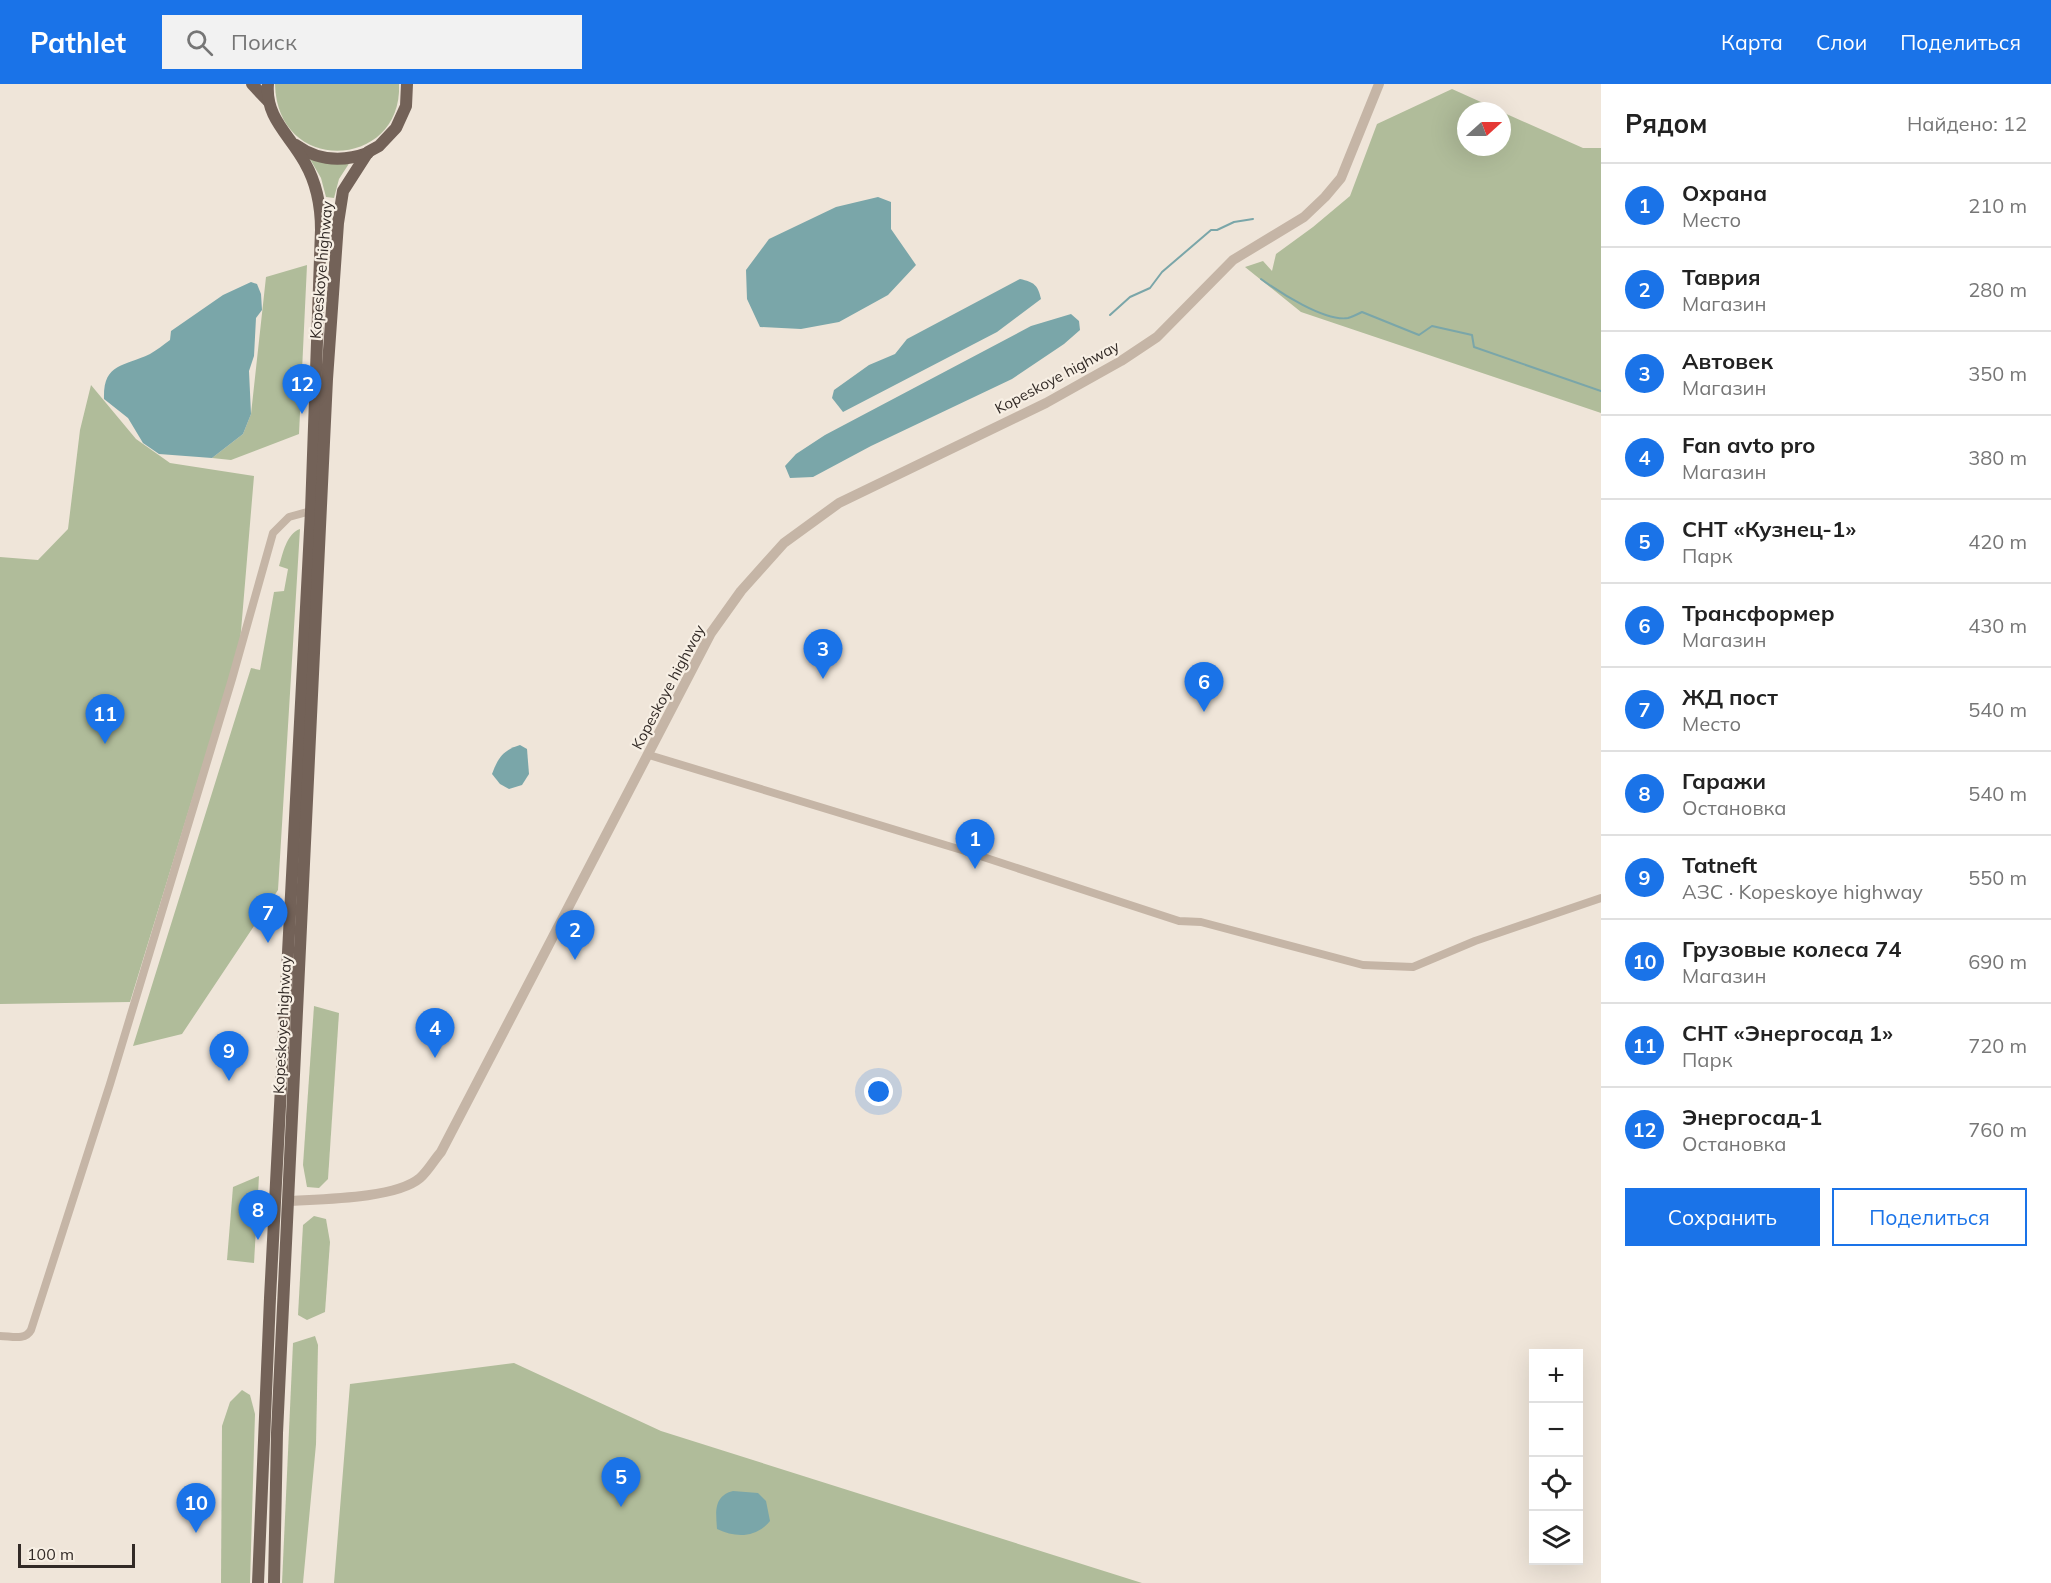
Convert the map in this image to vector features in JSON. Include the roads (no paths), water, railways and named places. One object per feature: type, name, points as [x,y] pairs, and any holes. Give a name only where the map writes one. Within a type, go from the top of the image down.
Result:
[{"type":"main road","points":[[252,84],[268,101]]},
{"type":"main road","name":"Kopeskoye highway","points":[[268,84],[268,101],[276,123],[304,160],[315,185],[321,217],[282,1200],[274,1583]]},
{"type":"main road","name":"Kopeskoye highway","points":[[258,1583],[264,1431],[282,1200],[338,223],[343,190],[368,152],[388,138],[396,128],[406,106],[408,84]]},
{"type":"main road","points":[[290,141],[308,153],[328,159],[348,159],[368,152]]},
{"type":"street","name":"Kopeskoye highway","points":[[282,1200],[360,1196],[396,1190],[420,1178],[441,1152],[711,633],[741,591],[784,543],[839,503],[1046,403],[1157,338],[1233,260],[1304,217],[1325,197],[1341,178],[1379,84]]},
{"type":"street","points":[[0,1336],[21,1338],[28,1335],[31,1330],[110,1084],[232,679],[273,533],[289,517],[311,511]]},
{"type":"street","points":[[649,755],[965,851],[1179,921],[1201,922],[1363,964],[1413,967],[1475,941],[1601,898]]},
{"type":"water","points":[[878,197],[891,202],[891,229],[916,265],[888,295],[839,322],[801,329],[760,327],[747,299],[746,270],[769,239],[836,207]]},
{"type":"water","points":[[1020,279],[1035,285],[1041,299],[997,332],[843,412],[832,398],[834,390],[869,365],[895,354],[907,339]]},
{"type":"water","points":[[251,282],[257,284],[261,294],[262,310],[256,318],[254,356],[249,371],[251,414],[243,434],[212,458],[159,454],[143,443],[128,418],[104,399],[107,379],[116,368],[150,354],[170,340],[171,331],[223,295]]},
{"type":"water","points":[[1071,314],[1079,321],[1080,330],[1064,344],[1012,379],[871,446],[813,477],[790,478],[785,466],[796,454],[825,435],[1031,326]]},
{"type":"water","points":[[520,745],[527,749],[529,774],[522,785],[509,789],[500,784],[492,774],[502,755],[509,749]]},
{"type":"water","points":[[733,1491],[758,1493],[766,1501],[770,1521],[758,1531],[745,1535],[731,1534],[717,1529],[716,1511],[719,1501],[727,1493]]},
{"type":"waterway","points":[[1110,315],[1130,297],[1150,288],[1162,272],[1211,230],[1217,230],[1234,222],[1253,219]]},
{"type":"waterway","points":[[1261,279],[1303,305],[1327,315],[1348,318],[1362,312],[1419,335],[1432,326],[1472,335],[1474,347],[1601,391]]},
{"type":"place","name":"Энергосад-1","points":[[302,414]]},
{"type":"place","name":"Автовек","points":[[823,679]]},
{"type":"place","name":"Трансформер","points":[[1204,712]]},
{"type":"place","name":"СНТ «Энергосад 1»","points":[[105,744]]},
{"type":"place","name":"Охрана","points":[[975,869]]},
{"type":"place","name":"ЖД пост","points":[[268,943]]},
{"type":"place","name":"Таврия","points":[[575,960]]},
{"type":"place","name":"Fan avto pro","points":[[435,1058]]},
{"type":"place","name":"Tatneft","points":[[229,1081]]},
{"type":"place","name":"Гаражи","points":[[258,1240]]},
{"type":"place","name":"СНТ «Кузнец-1»","points":[[621,1507]]},
{"type":"place","name":"Грузовые колеса 74","points":[[196,1533]]}]
